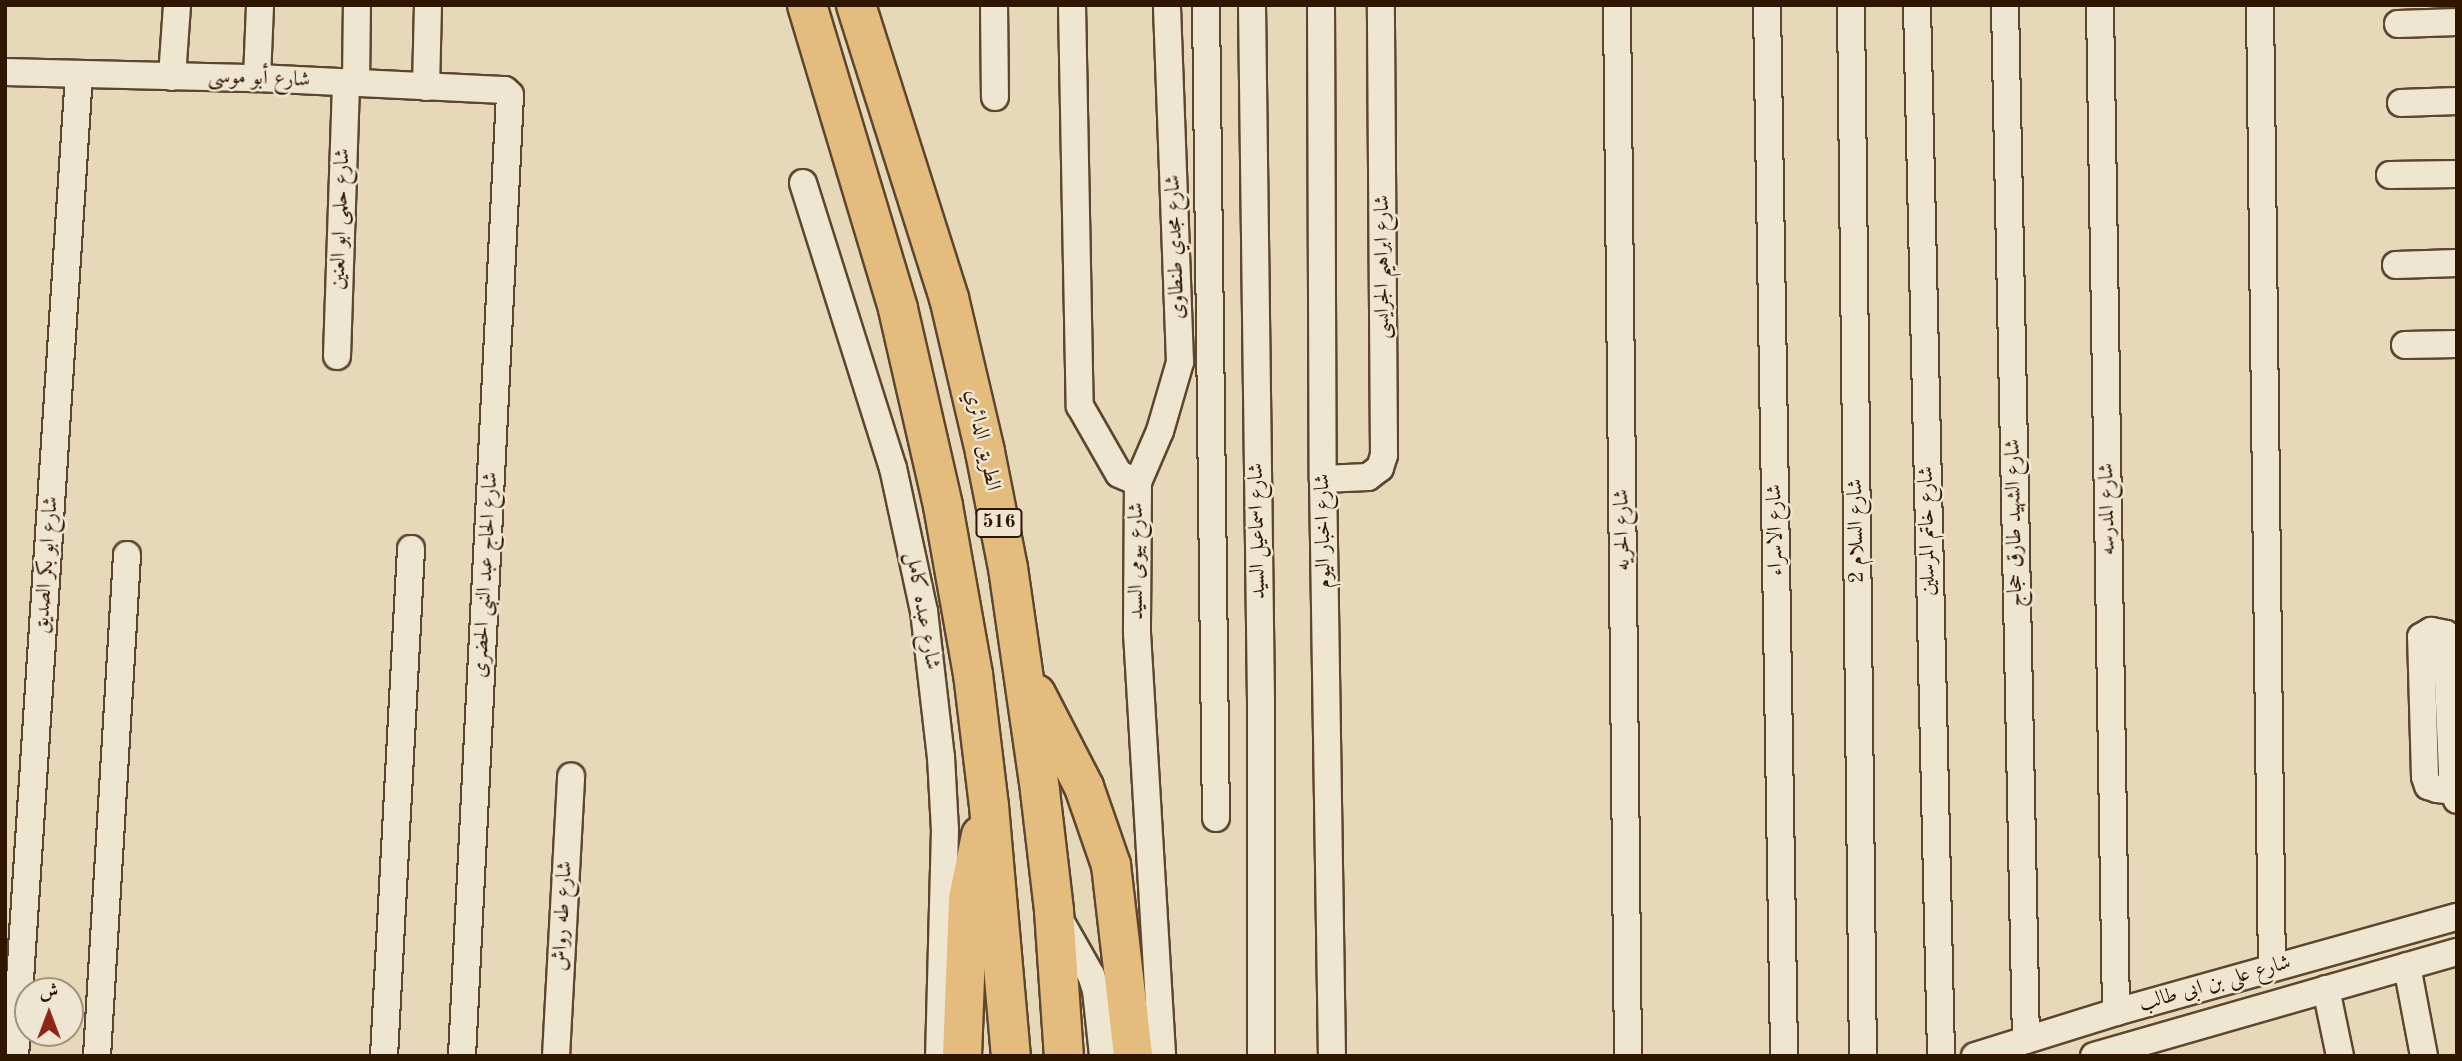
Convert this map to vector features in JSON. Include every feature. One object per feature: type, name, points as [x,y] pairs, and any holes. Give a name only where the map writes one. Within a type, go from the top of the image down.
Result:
[{"type":"highway","name":"516","points":[[807,5],[898,309],[940,493],[973,674],[989,806],[1011,1056]]},
{"type":"highway","name":"الطريق الدائري","points":[[856,5],[948,298],[968,375],[1008,568],[1024,671],[1054,911],[1064,1056]]},
{"type":"highway","points":[[1024,671],[1084,787],[1101,829],[1117,902],[1133,1056]]},
{"type":"highway","points":[[962,1056],[968,900],[974,863],[989,806]]},
{"type":"street","points":[[172,77],[177,5]]},
{"type":"street","points":[[257,78],[260,5]]},
{"type":"street","name":"شارع حلمى ابو العنين","points":[[337,356],[357,5]]},
{"type":"street","points":[[426,87],[428,5]]},
{"type":"street","points":[[994,5],[995,97]]},
{"type":"street","name":"شارع بيومى السيد","points":[[1072,5],[1080,406],[1119,474],[1138,482],[1137,633],[1162,1056]]},
{"type":"street","name":"شارع مجدي طنطاوى","points":[[1138,482],[1160,431],[1180,362],[1167,5]]},
{"type":"street","points":[[1206,5],[1216,818]]},
{"type":"street","name":"شارع اسماعيل السيد","points":[[1252,5],[1261,701],[1261,1056]]},
{"type":"street","name":"شارع اخبار اليوم","points":[[1321,5],[1323,479],[1332,1056]]},
{"type":"street","name":"شارع ابراهيم الجرايسى","points":[[1323,479],[1368,477],[1380,468],[1384,455],[1381,5]]},
{"type":"street","name":"شارع الحريه","points":[[1617,5],[1628,1056]]},
{"type":"street","name":"شارع الاسراء","points":[[1767,5],[1784,1056]]},
{"type":"street","name":"شارع السلام 2","points":[[1852,5],[1863,1056]]},
{"type":"street","name":"شارع خاتم المرسلين","points":[[1917,5],[1941,1056]]},
{"type":"street","name":"شارع الشهيد طارق حجاج","points":[[2005,5],[2026,1040]]},
{"type":"street","name":"شارع المدرسه","points":[[2100,5],[2116,1012]]},
{"type":"street","points":[[2260,5],[2272,968]]},
{"type":"street","points":[[2398,24],[2457,22]]},
{"type":"street","name":"شارع أبو موسى","points":[[5,72],[257,78],[505,90],[510,95]]},
{"type":"street","name":"شارع ابو بكر الصديق","points":[[15,1056],[79,74]]},
{"type":"street","name":"شارع الحاج عبد النبى الحضرى","points":[[462,1056],[510,95]]},
{"type":"street","points":[[2401,103],[2457,101]]},
{"type":"street","points":[[2390,175],[2457,174]]},
{"type":"street","name":"شارع عبده كامل","points":[[803,183],[893,468],[924,611],[942,757],[945,830],[939,1056]]},
{"type":"street","points":[[2396,265],[2457,263]]},
{"type":"street","points":[[2404,345],[2457,344]]},
{"type":"street","points":[[384,1056],[411,549]]},
{"type":"street","points":[[97,1056],[127,555]]},
{"type":"street","points":[[2431,631],[2446,634],[2452,774],[2456,794],[2428,786],[2425,777],[2421,638],[2431,631]]},
{"type":"street","name":"شارع طه رواش","points":[[556,1056],[570,776]]},
{"type":"street","points":[[1054,911],[1091,975],[1096,990],[1103,1056]]},
{"type":"street","name":"شارع على بن ابى طالب","points":[[1975,1056],[2116,1012],[2457,917]]},
{"type":"street","name":"شارع على بن ابى طالب","points":[[2094,1056],[2457,952]]},
{"type":"street","points":[[2407,966],[2424,1056]]},
{"type":"street","points":[[2326,989],[2340,1056]]}]
